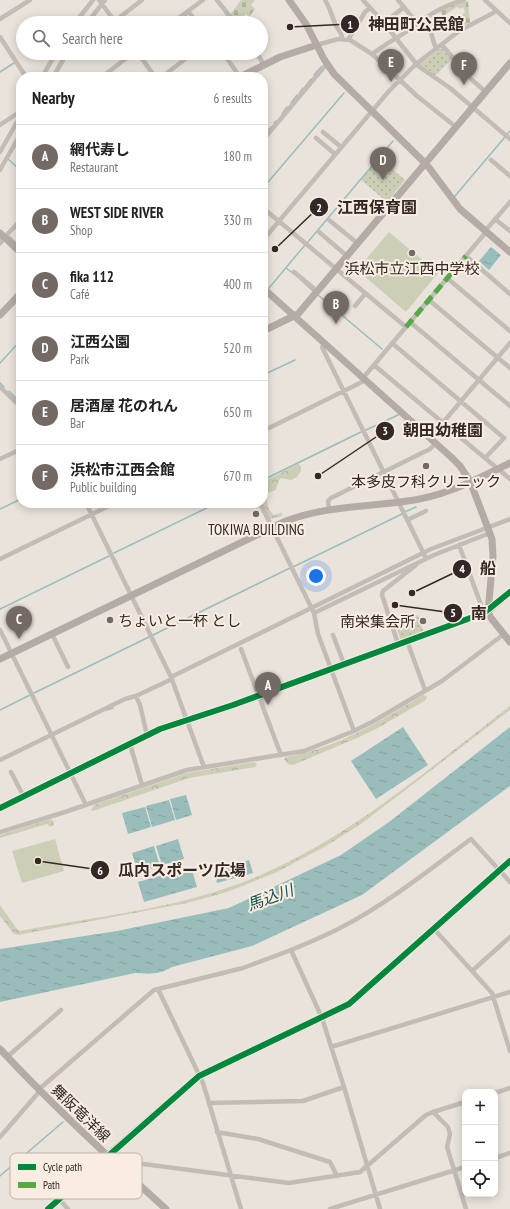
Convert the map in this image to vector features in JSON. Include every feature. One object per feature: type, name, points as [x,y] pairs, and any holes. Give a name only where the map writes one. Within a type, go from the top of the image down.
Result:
[{"type":"street","points":[[0,19],[30,0]]},
{"type":"street","points":[[81,16],[94,0]]},
{"type":"street","points":[[122,16],[142,0]]},
{"type":"street","points":[[181,16],[202,0]]},
{"type":"street","points":[[217,0],[229,16]]},
{"type":"street","points":[[289,0],[306,24],[328,65],[338,78],[425,163],[460,209],[510,252]]},
{"type":"street","points":[[325,0],[331,9],[342,38]]},
{"type":"street","points":[[363,0],[384,23],[416,64],[450,88],[510,139]]},
{"type":"street","points":[[398,0],[417,23]]},
{"type":"street","points":[[372,54],[439,9],[455,1],[464,0]]},
{"type":"street","points":[[485,0],[510,23]]},
{"type":"street","points":[[92,16],[102,2],[111,16]]},
{"type":"street","points":[[384,23],[404,6]]},
{"type":"street","points":[[348,40],[365,12],[370,8]]},
{"type":"street","points":[[268,234],[400,79],[416,64],[459,31],[496,10]]},
{"type":"street","points":[[188,11],[192,16]]},
{"type":"street","points":[[423,20],[431,33],[435,46],[440,47],[472,80],[486,92]]},
{"type":"street","points":[[0,37],[23,72]]},
{"type":"street","points":[[250,72],[285,55],[342,38],[372,54],[417,96],[456,127]]},
{"type":"street","points":[[45,72],[52,60]]},
{"type":"street","points":[[56,72],[63,60]]},
{"type":"street","points":[[109,72],[125,60]]},
{"type":"street","points":[[143,60],[151,72]]},
{"type":"street","points":[[168,72],[183,60]]},
{"type":"street","points":[[228,60],[236,72]]},
{"type":"street","points":[[261,60],[264,65]]},
{"type":"street","points":[[268,329],[298,314],[510,63]]},
{"type":"street","points":[[268,134],[324,67],[328,65]]},
{"type":"street","points":[[0,124],[16,114]]},
{"type":"street","points":[[0,152],[16,124]]},
{"type":"street","points":[[323,132],[341,147]]},
{"type":"street","points":[[316,138],[335,154]]},
{"type":"street","points":[[0,170],[16,142]]},
{"type":"street","points":[[491,160],[510,176]]},
{"type":"street","points":[[268,428],[362,382],[392,343],[430,300],[510,202]]},
{"type":"street","points":[[268,212],[406,327]]},
{"type":"street","points":[[496,219],[510,231]]},
{"type":"street","points":[[329,220],[357,243]]},
{"type":"street","points":[[16,224],[1,238],[16,249]]},
{"type":"street","points":[[319,232],[347,256]]},
{"type":"street","points":[[466,256],[510,294]]},
{"type":"street","points":[[294,272],[317,291]]},
{"type":"street","points":[[448,278],[510,331]]},
{"type":"street","points":[[268,293],[460,466],[470,482],[489,531],[493,556],[486,612]]},
{"type":"street","points":[[355,306],[365,294]]},
{"type":"street","points":[[0,315],[16,298]]},
{"type":"street","points":[[430,300],[510,368]]},
{"type":"street","points":[[411,322],[510,406]]},
{"type":"street","points":[[392,343],[504,438],[485,458]]},
{"type":"street","points":[[430,438],[510,343]]},
{"type":"street","points":[[325,344],[322,347],[426,558]]},
{"type":"street","points":[[374,365],[510,479]]},
{"type":"street","points":[[0,387],[16,402]]},
{"type":"street","points":[[329,509],[328,501],[331,498],[430,450],[436,443]]},
{"type":"street","points":[[0,459],[16,451]]},
{"type":"street","points":[[0,659],[272,527],[300,516],[329,509],[398,502],[435,495],[452,490],[510,463]]},
{"type":"street","points":[[89,508],[171,678],[204,767]]},
{"type":"street","points":[[0,559],[105,508]]},
{"type":"street","points":[[262,508],[312,608],[318,634],[354,731]]},
{"type":"street","points":[[407,520],[426,510]]},
{"type":"street","points":[[314,613],[426,558],[489,531],[510,519]]},
{"type":"street","points":[[0,760],[124,699],[136,696],[423,553],[489,531]]},
{"type":"street","points":[[459,545],[486,612],[510,642]]},
{"type":"street","points":[[398,644],[382,595],[383,591],[416,566],[415,564]]},
{"type":"street","points":[[0,808],[160,729],[259,696],[486,612],[510,592]]},
{"type":"street","points":[[0,630],[86,805]]},
{"type":"street","points":[[52,634],[68,667]]},
{"type":"street","points":[[0,832],[86,805],[187,770],[304,751],[354,731],[372,722],[442,681],[504,634]]},
{"type":"street","points":[[333,635],[344,664]]},
{"type":"street","points":[[407,641],[425,690]]},
{"type":"street","points":[[241,649],[281,755]]},
{"type":"street","points":[[136,696],[140,705],[147,735]]},
{"type":"street","points":[[130,744],[142,785]]},
{"type":"street","points":[[12,772],[24,797]]},
{"type":"street","points":[[0,1137],[38,1091],[154,990],[243,968],[291,950],[342,927],[407,887],[471,839],[510,882]]},
{"type":"street","points":[[114,1153],[199,1076],[349,1004],[510,861]]},
{"type":"street","points":[[434,929],[492,993],[508,1038],[510,1051]]},
{"type":"street","points":[[472,971],[510,937]]},
{"type":"street","points":[[291,950],[322,1018],[380,1209]]},
{"type":"street","points":[[158,989],[203,1083],[241,1209]]},
{"type":"street","points":[[331,1047],[510,992]]},
{"type":"street","points":[[8,1057],[61,1010]]},
{"type":"street","name":"舞阪竜洋線","points":[[0,1049],[38,1091],[104,1153]]},
{"type":"street","points":[[209,1103],[303,1101],[344,1087]]},
{"type":"street","points":[[498,1092],[510,1088]]},
{"type":"street","points":[[142,1163],[289,1183],[360,1172],[426,1115],[462,1103]]},
{"type":"street","points":[[433,1112],[448,1127],[450,1134],[447,1147],[466,1209]]},
{"type":"street","points":[[217,1132],[258,1139],[330,1162],[337,1176]]},
{"type":"street","points":[[498,1157],[510,1153]]},
{"type":"street","points":[[330,1209],[462,1168]]},
{"type":"street","name":"舞阪竜洋線","points":[[142,1188],[166,1209]]},
{"type":"street","points":[[48,1209],[59,1199],[68,1209]]},
{"type":"green space","points":[[241,0],[255,0],[251,5],[255,9],[250,16],[246,14],[244,16],[230,15]]},
{"type":"green space","points":[[468,1],[470,22],[465,25],[461,18],[465,12],[463,7],[460,9],[457,7],[443,16],[440,11],[456,4]]},
{"type":"green space","points":[[441,48],[452,59],[435,76],[420,64]]},
{"type":"green space","points":[[379,158],[405,180],[387,202],[361,180]]},
{"type":"green space","points":[[389,232],[438,273],[406,312],[357,270]]},
{"type":"green space","points":[[298,464],[301,466],[301,471],[297,477],[291,480],[281,478],[276,490],[268,493],[268,479]]},
{"type":"green space","points":[[264,508],[268,508],[274,515],[282,514],[282,516],[270,519]]},
{"type":"green space","points":[[418,615],[423,631],[401,639],[396,626],[408,622],[410,618]]},
{"type":"green space","points":[[423,695],[427,696],[426,700],[376,729],[357,738],[293,765],[288,764],[284,760],[285,757],[322,748],[340,741],[374,724]]},
{"type":"green space","points":[[510,706],[510,710],[361,824],[326,846],[277,872],[227,892],[187,903],[18,935],[14,934],[0,916],[0,905],[20,931],[159,906],[212,893],[238,884],[276,868],[347,828],[380,806]]},
{"type":"green space","points":[[254,762],[257,764],[255,767],[189,778],[93,811],[91,810],[94,805],[187,773]]},
{"type":"green space","points":[[51,819],[54,825],[50,827],[47,824],[0,838],[0,835]]},
{"type":"green space","points":[[55,839],[64,871],[22,883],[12,851]]},
{"type":"water","points":[[491,247],[501,255],[489,270],[479,261]]},
{"type":"water","points":[[403,727],[428,765],[376,799],[351,761]]},
{"type":"water","name":"馬込川","points":[[510,727],[510,786],[362,895],[252,946],[172,967],[158,973],[135,973],[0,1002],[0,949],[117,931],[229,908],[341,855],[389,822]]},
{"type":"water","points":[[186,795],[192,815],[176,820],[170,799]]},
{"type":"water","points":[[169,800],[175,820],[152,827],[146,806]]},
{"type":"water","points":[[145,807],[151,827],[128,834],[122,813]]},
{"type":"water","points":[[178,839],[184,859],[162,865],[156,846]]},
{"type":"water","points":[[154,846],[160,866],[138,872],[132,853]]},
{"type":"water","points":[[249,860],[253,873],[217,883],[214,870]]},
{"type":"water","points":[[191,867],[197,887],[144,902],[138,882]]},
{"type":"waterway","points":[[0,72],[14,63]]},
{"type":"waterway","points":[[314,75],[321,67]]},
{"type":"waterway","points":[[305,87],[311,79]]},
{"type":"waterway","points":[[299,94],[303,88]]},
{"type":"waterway","points":[[268,182],[344,93]]},
{"type":"waterway","points":[[291,103],[297,95]]},
{"type":"waterway","points":[[282,114],[287,107]]},
{"type":"waterway","points":[[268,130],[271,127]]},
{"type":"waterway","points":[[507,134],[510,131]]},
{"type":"waterway","points":[[455,196],[505,137]]},
{"type":"waterway","points":[[307,243],[393,141]]},
{"type":"waterway","points":[[8,159],[16,166]]},
{"type":"waterway","points":[[9,236],[16,243]]},
{"type":"waterway","points":[[0,245],[4,241]]},
{"type":"waterway","points":[[269,288],[305,245]]},
{"type":"waterway","points":[[286,268],[294,274]]},
{"type":"waterway","points":[[300,279],[313,291]]},
{"type":"waterway","points":[[318,295],[382,349]]},
{"type":"waterway","points":[[0,363],[16,345]]},
{"type":"waterway","points":[[268,373],[295,360]]},
{"type":"waterway","points":[[0,383],[4,387]]},
{"type":"waterway","points":[[9,391],[16,398]]},
{"type":"waterway","points":[[366,430],[398,415]]},
{"type":"waterway","points":[[268,478],[361,432]]},
{"type":"waterway","points":[[0,509],[16,501]]},
{"type":"waterway","points":[[405,512],[416,507]]},
{"type":"waterway","points":[[114,553],[207,508]]},
{"type":"waterway","points":[[293,567],[402,514]]},
{"type":"waterway","points":[[0,609],[109,556]]},
{"type":"waterway","points":[[153,635],[290,568]]},
{"type":"waterway","points":[[34,693],[149,637]]},
{"type":"waterway","points":[[0,710],[30,695]]},
{"type":"waterway","points":[[107,710],[113,708]]},
{"type":"waterway","points":[[27,1153],[63,1122]]},
{"type":"waterway","points":[[0,1176],[10,1167]]},
{"type":"marked path","points":[[406,327],[466,256]]},
{"type":"cycle path","points":[[0,808],[160,729],[233,705],[484,613],[510,592]]},
{"type":"cycle path","points":[[112,1153],[199,1076],[349,1004],[510,861]]},
{"type":"cycle path","points":[[48,1209],[59,1199]]},
{"type":"place","name":"神田町公民館","points":[[290,27]]},
{"type":"place","name":"居酒屋 花のれん","points":[[391,82]]},
{"type":"place","name":"浜松市江西会館","points":[[464,85]]},
{"type":"place","name":"江西公園","points":[[383,180]]},
{"type":"place","name":"江西保育園","points":[[275,249]]},
{"type":"place","name":"浜松市立江西中学校","points":[[412,253]]},
{"type":"place","name":"WEST SIDE RIVER","points":[[336,324]]},
{"type":"place","name":"本多皮フ科クリニック","points":[[426,466]]},
{"type":"place","name":"朝田幼稚園","points":[[318,476]]},
{"type":"place","name":"TOKIWA BUILDING","points":[[256,514]]},
{"type":"place","name":"船","points":[[412,593]]},
{"type":"place","name":"南","points":[[395,605]]},
{"type":"place","name":"ちょいと一杯 とし","points":[[110,620]]},
{"type":"place","name":"南栄集会所","points":[[423,621]]},
{"type":"place","name":"fika 112","points":[[19,639]]},
{"type":"place","name":"網代寿し","points":[[268,705]]},
{"type":"place","name":"瓜内スポーツ広場","points":[[38,861]]}]
